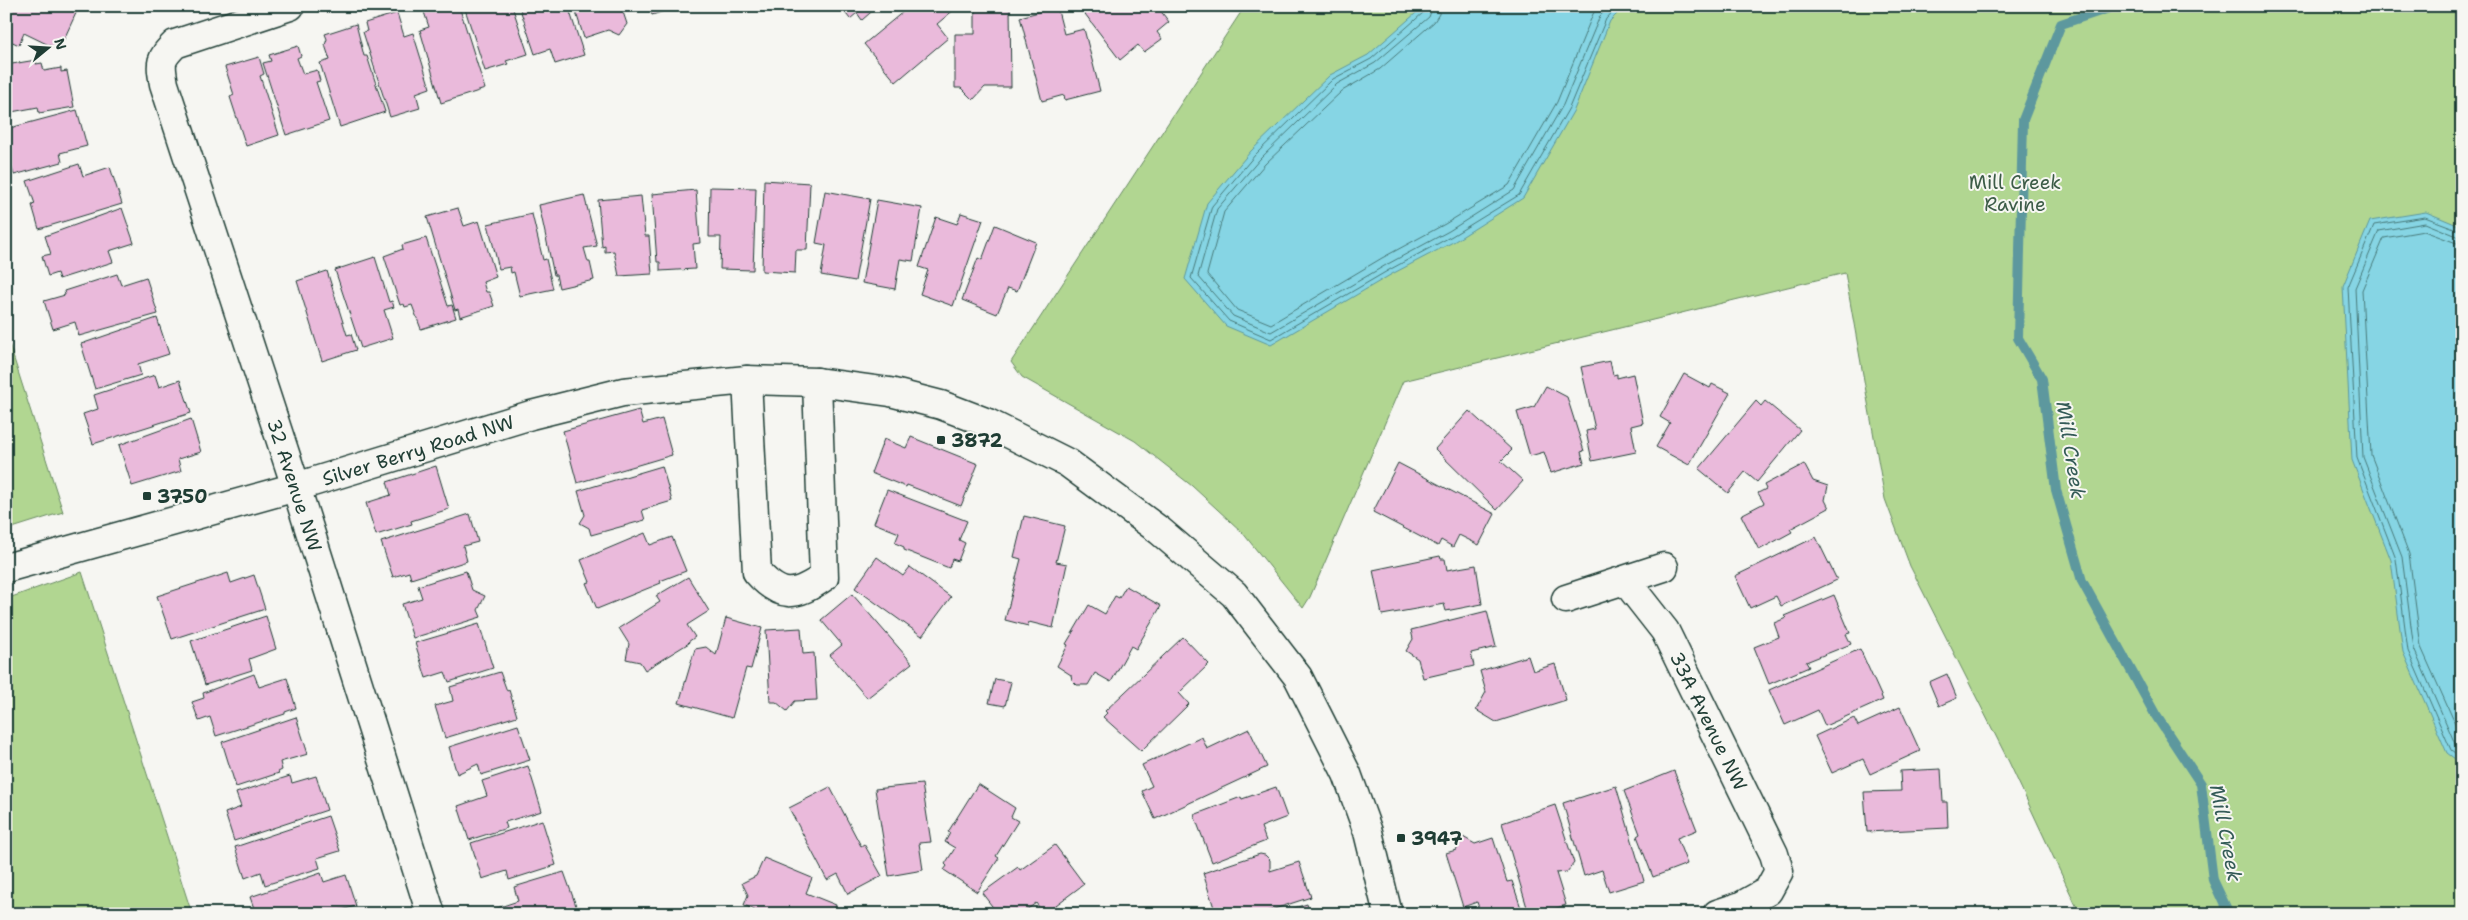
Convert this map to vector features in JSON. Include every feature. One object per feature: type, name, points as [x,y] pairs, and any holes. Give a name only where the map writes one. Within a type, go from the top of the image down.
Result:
[{"type":"street","name":"32 Avenue NW","points":[[290,6],[176,44],[163,56],[161,66],[164,84],[296,487],[432,914]]},
{"type":"street","name":"Silver Berry Road NW","points":[[6,568],[296,487],[531,415],[623,392],[747,380],[817,382],[890,392],[941,405],[988,422],[1059,459],[1160,530],[1234,594],[1298,677],[1347,774],[1368,832],[1388,914]]},
{"type":"street","points":[[747,380],[757,572],[771,587],[790,593],[811,586],[824,577],[817,382]]},
{"type":"street","points":[[1566,599],[1664,567]]},
{"type":"street","name":"33A Avenue NW","points":[[1625,580],[1665,631],[1774,854],[1779,871],[1768,891],[1741,906],[1717,914]]},
{"type":"green space","name":"Mill Creek Ravine","points":[[1245,6],[2459,6],[2462,12],[2462,914],[2080,914],[2009,762],[1910,566],[1885,499],[1845,273],[1403,381],[1310,597],[1303,608],[1242,532],[1192,486],[1135,441],[1022,377],[1011,362]]},
{"type":"green space","points":[[6,334],[63,512],[6,530]]},
{"type":"green space","points":[[82,572],[192,914],[6,914],[6,599]]},
{"type":"water","points":[[1424,6],[1625,6],[1610,21],[1574,110],[1523,198],[1455,241],[1392,274],[1271,345],[1226,326],[1185,279],[1207,203],[1251,151],[1330,75],[1368,55]]},
{"type":"water","points":[[2426,212],[2462,227],[2462,764],[2447,753],[2403,652],[2391,560],[2352,460],[2343,286],[2370,221]]},
{"type":"building","points":[[6,6],[68,6],[77,11],[59,50],[24,33],[19,45],[6,39]]},
{"type":"building","points":[[422,6],[459,6],[485,89],[441,103],[420,30],[429,27]]},
{"type":"building","points":[[464,6],[512,6],[528,54],[506,61],[508,64],[485,71]]},
{"type":"building","points":[[519,6],[568,6],[584,55],[555,64],[550,49],[535,54]]},
{"type":"building","points":[[574,6],[621,6],[627,24],[619,35],[608,30],[584,38]]},
{"type":"building","points":[[629,6],[642,6],[630,10]]},
{"type":"building","points":[[649,6],[674,6],[674,8],[652,15]]},
{"type":"building","points":[[840,6],[878,6],[862,20],[857,13],[850,19]]},
{"type":"building","points":[[901,6],[955,6],[956,8],[937,24],[948,38],[896,82],[864,44],[904,11]]},
{"type":"building","points":[[975,6],[1010,6],[1011,87],[985,87],[973,100],[961,88],[955,88],[955,34],[975,34]]},
{"type":"building","points":[[1079,6],[1157,6],[1169,22],[1157,32],[1162,39],[1144,52],[1138,45],[1120,60]]},
{"type":"building","points":[[1057,7],[1064,34],[1084,29],[1100,91],[1065,100],[1064,95],[1042,101],[1020,17]]},
{"type":"building","points":[[397,13],[404,36],[413,33],[430,88],[416,93],[420,108],[390,117],[363,32],[367,31],[365,23]]},
{"type":"building","points":[[356,24],[364,56],[367,56],[385,112],[340,127],[320,63],[330,60],[325,45],[327,39],[325,34]]},
{"type":"building","points":[[298,46],[301,56],[297,58],[303,74],[317,70],[320,81],[316,82],[329,121],[286,135],[263,63],[271,61],[269,55]]},
{"type":"building","points":[[259,57],[264,74],[260,76],[279,135],[246,146],[230,97],[234,95],[225,67]]},
{"type":"building","points":[[36,60],[36,64],[42,63],[44,71],[61,68],[61,72],[67,71],[74,107],[39,113],[38,107],[6,113],[6,65]]},
{"type":"building","points":[[77,110],[87,146],[60,153],[62,162],[14,175],[6,148],[6,129]]},
{"type":"building","points":[[79,164],[83,176],[110,167],[122,204],[39,229],[32,205],[35,204],[27,181]]},
{"type":"building","points":[[764,180],[810,183],[807,250],[796,250],[795,273],[762,271]]},
{"type":"building","points":[[710,187],[756,188],[753,270],[720,269],[721,237],[709,237]]},
{"type":"building","points":[[696,190],[700,243],[693,244],[695,269],[660,271],[660,262],[657,262],[652,194]]},
{"type":"building","points":[[825,191],[870,199],[855,281],[821,275],[826,245],[816,243]]},
{"type":"building","points":[[584,195],[597,246],[584,248],[588,262],[590,262],[594,280],[559,288],[556,275],[554,275],[539,205]]},
{"type":"building","points":[[641,196],[645,236],[649,236],[652,274],[619,276],[614,251],[605,252],[605,246],[602,247],[598,200]]},
{"type":"building","points":[[877,200],[922,208],[913,261],[900,259],[895,289],[862,283]]},
{"type":"building","points":[[122,208],[134,243],[109,251],[113,262],[59,279],[57,273],[48,276],[42,256],[51,254],[45,236]]},
{"type":"building","points":[[458,208],[464,226],[479,221],[496,277],[483,282],[494,306],[460,317],[458,309],[455,310],[427,217]]},
{"type":"building","points":[[961,213],[983,220],[953,306],[920,294],[928,270],[919,267],[936,217],[957,224]]},
{"type":"building","points":[[532,214],[543,260],[546,259],[553,289],[520,296],[514,272],[511,273],[510,267],[499,269],[488,224]]},
{"type":"building","points":[[995,225],[1036,242],[1017,291],[1008,288],[997,314],[962,300],[978,258],[982,260]]},
{"type":"building","points":[[426,238],[448,306],[452,305],[456,318],[421,329],[412,305],[405,307],[404,304],[400,305],[384,256],[403,249],[402,245]]},
{"type":"building","points":[[375,257],[389,302],[392,301],[394,307],[384,310],[393,338],[361,348],[335,270]]},
{"type":"building","points":[[327,271],[347,335],[351,334],[356,350],[322,361],[297,281]]},
{"type":"building","points":[[117,274],[121,285],[146,277],[158,314],[79,336],[75,322],[53,329],[44,301],[65,295],[64,291]]},
{"type":"building","points":[[157,318],[169,354],[138,364],[141,375],[95,389],[81,344]]},
{"type":"building","points":[[1610,361],[1613,375],[1617,374],[1617,378],[1633,374],[1643,423],[1631,426],[1636,452],[1592,461],[1586,431],[1595,429],[1581,367]]},
{"type":"building","points":[[1684,374],[1710,388],[1712,384],[1730,393],[1689,465],[1656,447],[1670,423],[1660,417]]},
{"type":"building","points":[[155,375],[159,387],[180,380],[191,413],[93,444],[83,414],[98,409],[94,395]]},
{"type":"building","points":[[1546,386],[1567,397],[1584,451],[1581,452],[1584,463],[1551,473],[1544,452],[1530,456],[1517,412],[1534,407]]},
{"type":"building","points":[[1756,401],[1761,406],[1765,401],[1800,430],[1757,482],[1745,472],[1728,493],[1699,469]]},
{"type":"building","points":[[639,410],[643,424],[662,419],[672,455],[577,483],[563,431]]},
{"type":"building","points":[[1469,411],[1512,450],[1501,461],[1523,481],[1497,510],[1435,449]]},
{"type":"building","points":[[191,419],[201,452],[178,459],[181,471],[132,486],[119,445]]},
{"type":"building","points":[[911,437],[978,464],[961,506],[871,473],[884,439],[906,448]]},
{"type":"building","points":[[1398,463],[1495,514],[1479,545],[1459,535],[1453,547],[1441,540],[1438,546],[1373,512]]},
{"type":"building","points":[[1804,464],[1813,481],[1828,486],[1825,500],[1829,508],[1790,529],[1792,532],[1759,550],[1741,515],[1764,503],[1758,493],[1766,489],[1764,485]]},
{"type":"building","points":[[436,466],[449,509],[411,521],[412,524],[376,535],[366,503],[391,495],[387,482]]},
{"type":"building","points":[[662,466],[672,501],[642,510],[645,520],[591,535],[589,528],[580,523],[585,515],[578,491]]},
{"type":"building","points":[[887,490],[967,521],[959,540],[965,543],[958,561],[952,559],[949,568],[904,550],[904,547],[895,543],[899,533],[874,523]]},
{"type":"building","points":[[470,514],[478,542],[463,546],[467,561],[411,579],[409,572],[393,577],[381,542]]},
{"type":"building","points":[[1024,516],[1065,526],[1056,562],[1067,564],[1053,628],[1029,622],[1028,626],[1005,620],[1021,559],[1014,557]]},
{"type":"building","points":[[645,533],[650,545],[672,537],[686,571],[597,609],[586,583],[590,582],[581,560]]},
{"type":"building","points":[[1816,537],[1837,580],[1781,606],[1776,596],[1750,608],[1735,576]]},
{"type":"building","points":[[1440,556],[1441,559],[1445,559],[1447,570],[1476,565],[1482,604],[1446,611],[1444,604],[1382,615],[1373,570]]},
{"type":"building","points":[[877,557],[903,576],[910,567],[951,597],[922,636],[855,588]]},
{"type":"building","points":[[466,571],[472,590],[485,596],[478,610],[481,617],[413,638],[402,604],[422,598],[418,586]]},
{"type":"building","points":[[228,573],[231,583],[254,575],[265,609],[172,639],[157,596]]},
{"type":"building","points":[[688,577],[709,611],[687,625],[695,637],[689,643],[645,670],[640,662],[626,659],[629,644],[619,628],[660,602],[656,596]]},
{"type":"building","points":[[1126,586],[1161,606],[1136,649],[1131,646],[1111,682],[1095,673],[1088,685],[1077,685],[1072,680],[1071,675],[1057,666],[1068,645],[1066,644],[1089,605],[1105,614],[1115,596],[1119,598]]},
{"type":"building","points":[[852,594],[912,663],[867,698],[830,655],[842,645],[821,620]]},
{"type":"building","points":[[1834,595],[1850,633],[1846,634],[1851,644],[1806,662],[1809,667],[1769,684],[1754,647],[1779,637],[1774,623],[1786,618],[1784,616]]},
{"type":"building","points":[[1487,611],[1496,647],[1471,653],[1474,666],[1423,678],[1418,659],[1406,651],[1413,639],[1411,630]]},
{"type":"building","points":[[266,616],[276,649],[249,659],[252,670],[205,685],[191,641]]},
{"type":"building","points":[[726,618],[762,628],[751,669],[746,668],[732,718],[679,703],[695,649],[706,647],[716,655]]},
{"type":"building","points":[[479,624],[493,668],[449,682],[445,672],[426,678],[415,643]]},
{"type":"building","points":[[801,628],[803,654],[814,653],[817,700],[795,701],[787,711],[776,702],[770,702],[766,630]]},
{"type":"building","points":[[1183,637],[1209,664],[1179,693],[1189,704],[1141,751],[1103,717],[1107,713],[1105,711]]},
{"type":"building","points":[[1860,649],[1883,700],[1825,726],[1818,710],[1785,725],[1769,690]]},
{"type":"building","points":[[1528,656],[1533,671],[1555,664],[1566,700],[1496,722],[1476,710],[1486,692],[1480,671]]},
{"type":"building","points":[[500,672],[507,691],[509,690],[517,716],[445,738],[435,706],[453,701],[450,687]]},
{"type":"building","points":[[254,674],[259,687],[287,678],[296,708],[285,712],[285,714],[216,736],[210,717],[199,721],[192,702],[204,698],[203,693]]},
{"type":"building","points":[[1947,674],[1957,698],[1939,706],[1929,682]]},
{"type":"building","points":[[995,679],[1011,682],[1005,706],[989,703]]},
{"type":"building","points":[[1900,707],[1920,751],[1870,774],[1863,759],[1832,773],[1815,736],[1854,718],[1858,726]]},
{"type":"building","points":[[296,717],[308,754],[280,762],[282,770],[279,773],[236,787],[222,742]]},
{"type":"building","points":[[518,725],[530,760],[481,775],[478,764],[457,774],[449,747]]},
{"type":"building","points":[[1249,729],[1267,767],[1155,819],[1142,791],[1152,786],[1142,765],[1202,737],[1207,749]]},
{"type":"building","points":[[528,766],[542,811],[505,822],[507,828],[469,840],[458,806],[487,796],[482,781]]},
{"type":"building","points":[[1941,769],[1943,802],[1947,802],[1948,828],[1867,832],[1864,792],[1901,791],[1900,771]]},
{"type":"building","points":[[1674,771],[1697,830],[1677,838],[1687,864],[1653,877],[1637,836],[1640,834],[1624,791]]},
{"type":"building","points":[[290,776],[292,783],[316,776],[327,810],[234,841],[225,813],[241,807],[236,793]]},
{"type":"building","points":[[922,784],[931,842],[919,843],[923,870],[889,876],[875,789]]},
{"type":"building","points":[[978,784],[1015,808],[1011,817],[1018,821],[996,856],[999,858],[977,892],[944,870],[947,866],[945,864],[955,848],[945,842],[950,833],[948,832]]},
{"type":"building","points":[[1616,786],[1644,881],[1609,892],[1602,870],[1584,876],[1563,803]]},
{"type":"building","points":[[830,787],[861,846],[864,844],[882,876],[848,894],[838,874],[827,880],[789,808]]},
{"type":"building","points":[[1276,787],[1287,817],[1261,827],[1266,841],[1212,862],[1194,815],[1241,797],[1242,799]]},
{"type":"building","points":[[1555,805],[1574,863],[1567,872],[1556,873],[1566,905],[1538,914],[1529,914],[1502,823]]},
{"type":"building","points":[[328,816],[340,851],[317,858],[320,868],[265,885],[261,872],[245,878],[235,847]]},
{"type":"building","points":[[542,820],[556,865],[509,880],[507,871],[482,879],[471,843]]},
{"type":"building","points":[[1463,837],[1475,844],[1493,838],[1507,882],[1512,881],[1523,914],[1481,914],[1477,902],[1463,907],[1446,853],[1456,850]]},
{"type":"building","points":[[1055,845],[1084,884],[1044,914],[1036,903],[1021,914],[998,914],[982,893],[1018,867],[1020,870]]},
{"type":"building","points":[[1260,854],[1265,855],[1270,860],[1270,871],[1299,862],[1311,897],[1259,914],[1216,914],[1203,873]]},
{"type":"building","points":[[764,858],[812,878],[806,893],[836,905],[833,914],[763,914],[744,905],[748,895],[742,883],[756,876]]},
{"type":"building","points":[[564,872],[579,914],[492,914],[491,910],[518,901],[514,887]]},
{"type":"building","points":[[321,873],[324,882],[346,875],[356,906],[327,914],[256,914],[250,897]]},
{"type":"building","points":[[1307,904],[1310,914],[1275,914]]},
{"type":"waterway","name":"Mill Creek","points":[[2115,6],[2061,24],[2023,120],[2018,338],[2042,379],[2056,490],[2082,581],[2155,714],[2201,784],[2213,880],[2229,914]]},
{"type":"place","name":"3872","points":[[941,440]]},
{"type":"place","name":"3750","points":[[147,496]]},
{"type":"place","name":"3947","points":[[1401,838]]}]
